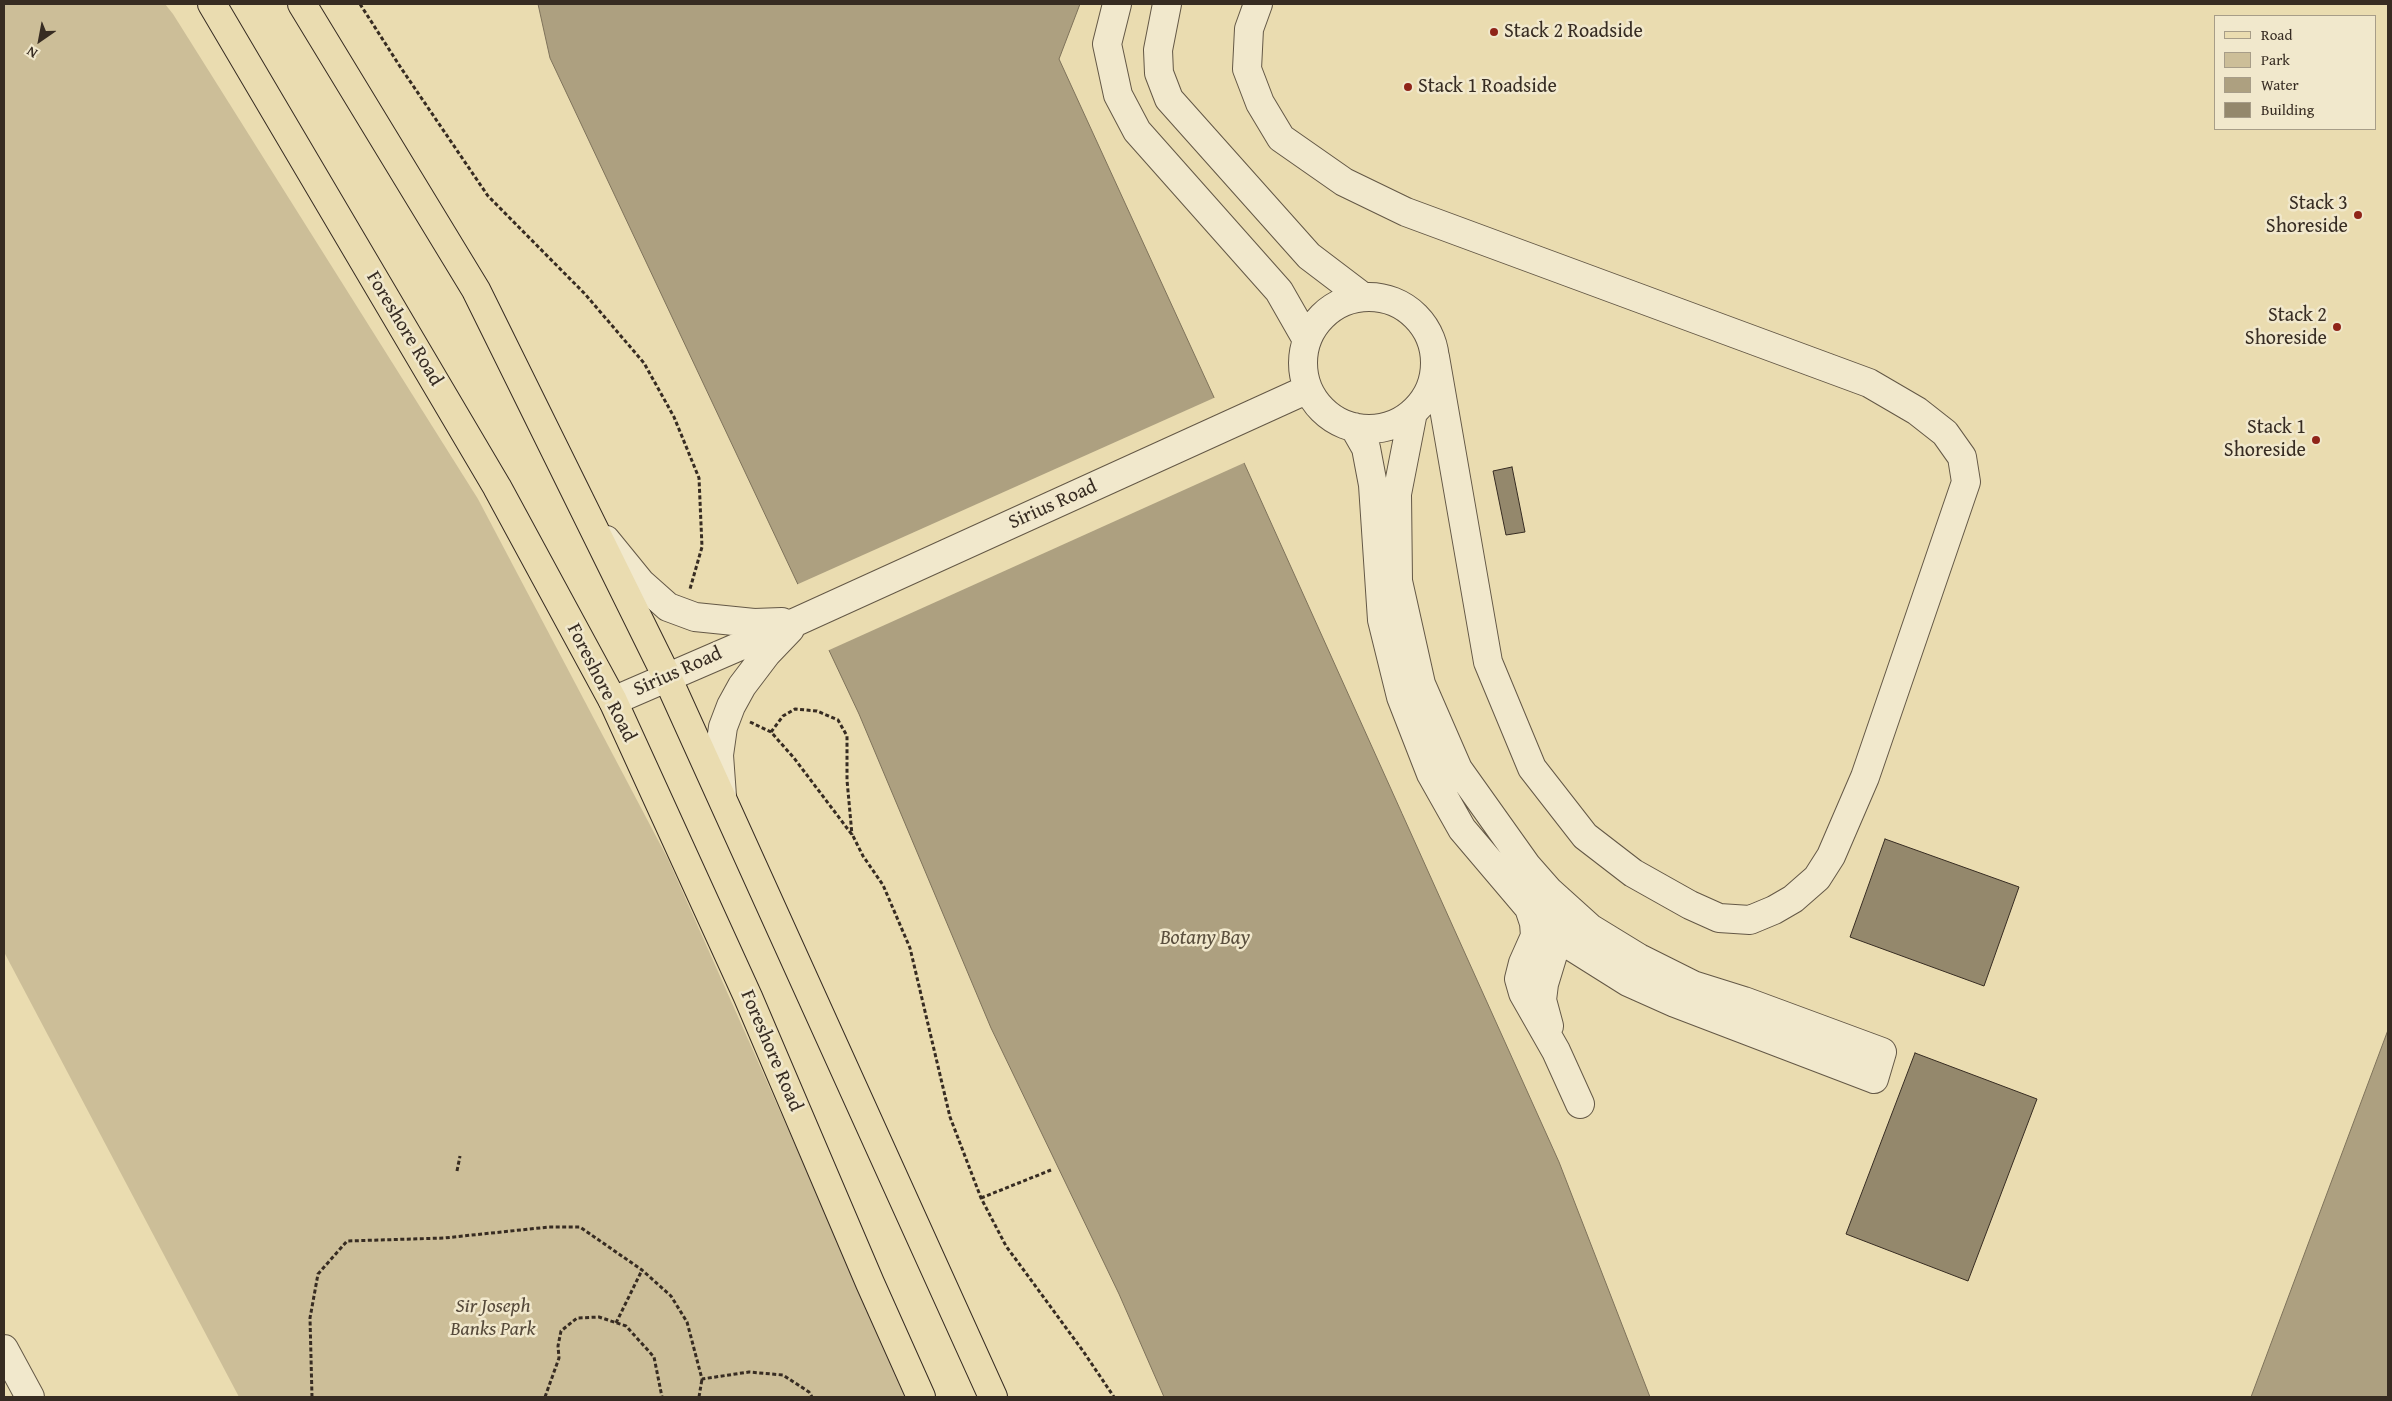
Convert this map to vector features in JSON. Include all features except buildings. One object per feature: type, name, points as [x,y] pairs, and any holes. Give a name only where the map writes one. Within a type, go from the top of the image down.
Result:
[{"type":"main road","name":"Foreshore Road","points":[[212,4],[497,487],[613,701],[748,996],[921,1397]]},
{"type":"main road","points":[[302,4],[476,290],[667,677],[993,1397]]},
{"type":"street","points":[[1117,4],[1107,44],[1118,94],[1137,131],[1279,291],[1307,340]]},
{"type":"street","points":[[1167,4],[1158,50],[1159,73],[1169,99],[1309,256],[1362,297]]},
{"type":"street","points":[[1258,4],[1249,29],[1247,69],[1260,103],[1281,138],[1344,182],[1406,212],[1869,383],[1917,411],[1945,433],[1962,457],[1966,482],[1865,777],[1831,856],[1817,878],[1793,899],[1774,910],[1750,920],[1720,918],[1690,905],[1633,873],[1585,836],[1532,768],[1488,662],[1435,357],[1430,337],[1418,319],[1402,306],[1383,298],[1362,297],[1344,302],[1328,311],[1315,324],[1307,340],[1303,357],[1308,389],[1319,407],[1335,420],[1354,427],[1375,429],[1396,424],[1413,412],[1426,396],[1434,377],[1435,357]]},
{"type":"street","name":"Sirius Road","points":[[613,701],[798,621],[1308,389]]},
{"type":"street","points":[[1354,427],[1366,448],[1373,485],[1378,532],[1382,620],[1401,697],[1430,774],[1462,829],[1529,908],[1558,938],[1628,982],[1874,1079],[1882,1052],[1744,1001],[1693,985],[1640,958],[1590,928],[1549,891],[1527,866],[1458,769],[1421,684],[1398,581],[1397,494],[1413,412]]},
{"type":"street","name":"Sirius Road","points":[[588,516],[624,564],[641,583],[668,607],[695,617],[729,621],[798,621]]},
{"type":"street","name":"Sirius Road","points":[[723,800],[719,754],[723,727],[731,706],[742,686],[766,653],[798,621]]},
{"type":"street","points":[[1549,891],[1558,914],[1558,938],[1544,984],[1542,1000],[1556,1052]]},
{"type":"street","points":[[1529,908],[1534,923],[1535,936],[1523,963],[1519,979],[1524,993],[1556,1052],[1580,1104]]},
{"type":"street","points":[[4,1349],[30,1397]]},
{"type":"path","points":[[360,4],[400,68],[488,196],[585,294],[638,356],[674,416],[699,478],[702,547],[689,592]]},
{"type":"path","points":[[853,836],[847,780],[847,736],[838,720],[817,711],[795,709],[783,716],[771,732],[794,758],[853,836],[863,856],[884,885],[910,948],[950,1118],[980,1198],[1006,1246],[1083,1351],[1114,1397]]},
{"type":"path","points":[[457,1171],[460,1156]]},
{"type":"path","points":[[980,1198],[1051,1170]]},
{"type":"path","points":[[312,1397],[310,1318],[318,1274],[347,1241],[444,1238],[549,1226],[580,1228],[642,1270],[671,1296],[687,1322],[702,1379],[698,1397]]},
{"type":"path","points":[[616,1323],[642,1270]]},
{"type":"path","points":[[545,1397],[559,1358],[558,1346],[561,1331],[577,1318],[599,1317],[626,1326],[654,1357],[662,1397]]},
{"type":"path","points":[[702,1379],[749,1372],[783,1375],[809,1392],[812,1397]]},
{"type":"green space","name":"Sir Joseph Banks Park","points":[[4,4],[165,4],[173,14],[478,499],[668,859],[907,1397],[239,1397],[4,952]]},
{"type":"water","name":"Botany Bay","points":[[538,4],[1080,4],[1059,59],[1245,465],[1559,1162],[1650,1397],[1164,1397],[1119,1294],[991,1028],[859,714],[550,58]]},
{"type":"water","points":[[2388,1030],[2388,1397],[2251,1397]]},
{"type":"pier","points":[[1216,397],[1246,462],[827,651],[796,585]]},
{"type":"place","name":"Stack 2 Roadside","points":[[1494,32]]},
{"type":"place","name":"Stack 1 Roadside","points":[[1408,87]]},
{"type":"place","name":"Stack 3 Shoreside","points":[[2358,215]]},
{"type":"place","name":"Stack 2 Shoreside","points":[[2337,327]]},
{"type":"place","name":"Stack 1 Shoreside","points":[[2316,440]]}]
